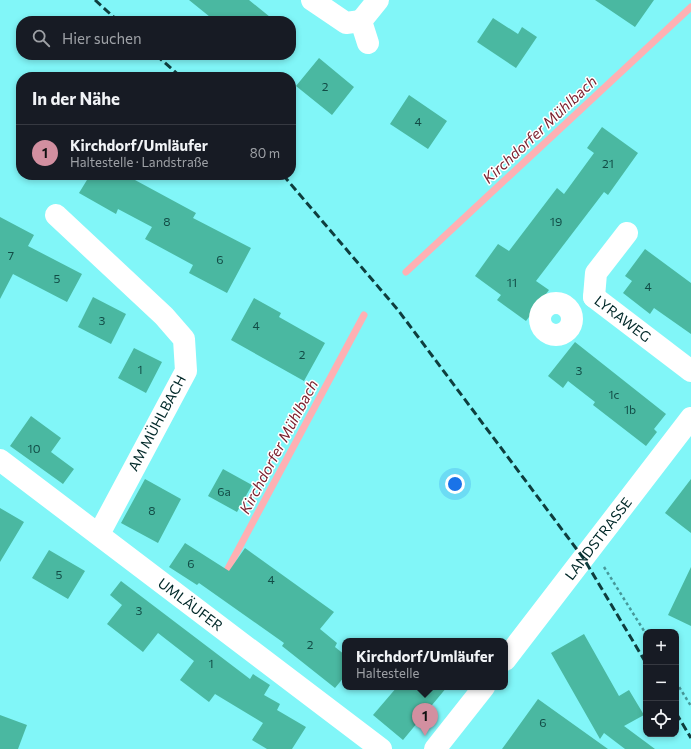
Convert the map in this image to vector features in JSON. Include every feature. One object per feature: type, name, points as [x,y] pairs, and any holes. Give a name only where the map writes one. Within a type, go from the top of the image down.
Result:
[{"type":"street","points":[[312,0],[346,23],[361,21],[378,0]]},
{"type":"street","points":[[361,21],[368,43]]},
{"type":"street","name":"AM MÜHLBACH","points":[[56,215],[164,316],[184,339],[186,370],[99,534]]},
{"type":"street","name":"LYRAWEG","points":[[627,233],[596,273],[594,297],[691,372]]},
{"type":"street","points":[[571,313],[594,297]]},
{"type":"street","name":"LANDSTRASSE","points":[[508,656],[691,418]]},
{"type":"street","name":"UMLÄUFER","points":[[0,460],[381,749]]},
{"type":"street","points":[[435,749],[482,690]]},
{"type":"path","points":[[592,548],[643,629]]},
{"type":"path","points":[[679,687],[691,706]]},
{"type":"building","points":[[189,0],[249,0],[269,16],[209,16]]},
{"type":"building","points":[[595,0],[654,0],[635,27]]},
{"type":"building","points":[[493,18],[518,34],[522,27],[537,37],[516,68],[477,42]]},
{"type":"building","points":[[319,58],[354,87],[332,115],[296,86]]},
{"type":"building","points":[[409,95],[447,121],[428,149],[390,124]]},
{"type":"building","points":[[602,127],[638,153],[608,195],[604,192],[536,281],[549,290],[526,321],[497,300],[501,295],[475,276],[498,244],[509,251],[557,188],[564,194],[594,153],[587,148]]},
{"type":"building","points":[[87,180],[135,180],[196,213],[193,218],[251,248],[227,293],[189,273],[193,265],[145,239],[152,227],[118,209],[116,214],[79,193]]},
{"type":"building","points":[[0,217],[34,235],[28,246],[82,274],[67,302],[13,274],[0,299]]},
{"type":"building","points":[[645,249],[691,283],[691,334],[654,308],[650,314],[623,293],[632,281],[625,276]]},
{"type":"building","points":[[93,297],[126,314],[111,344],[78,327]]},
{"type":"building","points":[[254,298],[281,313],[279,317],[325,343],[304,381],[231,340]]},
{"type":"building","points":[[575,342],[666,414],[654,429],[657,432],[646,446],[593,405],[595,402],[568,381],[563,388],[548,376]]},
{"type":"building","points":[[134,348],[162,362],[146,393],[118,378]]},
{"type":"building","points":[[31,416],[61,438],[51,452],[74,469],[63,484],[10,446]]},
{"type":"building","points":[[223,469],[252,485],[237,512],[208,496]]},
{"type":"building","points":[[145,479],[181,499],[158,543],[121,523]]},
{"type":"building","points":[[691,479],[691,533],[665,513]]},
{"type":"building","points":[[0,508],[24,522],[0,562]]},
{"type":"building","points":[[185,543],[229,571],[245,548],[334,612],[320,629],[337,643],[335,647],[342,653],[342,680],[335,688],[282,646],[284,643],[199,583],[197,585],[169,567]]},
{"type":"building","points":[[49,550],[85,571],[68,599],[32,578]]},
{"type":"building","points":[[691,567],[691,626],[668,615]]},
{"type":"building","points":[[121,581],[250,679],[253,674],[270,685],[264,695],[280,704],[277,710],[306,727],[292,749],[267,749],[252,740],[263,723],[215,694],[209,702],[180,680],[194,661],[158,633],[143,652],[107,624],[122,605],[110,595]]},
{"type":"building","points":[[584,634],[619,696],[629,690],[643,713],[643,716],[624,726],[655,749],[625,749],[604,733],[600,739],[551,653]]},
{"type":"building","points":[[394,690],[445,690],[403,740],[373,715]]},
{"type":"building","points":[[538,699],[608,749],[502,749]]},
{"type":"building","points":[[0,715],[27,725],[18,749],[0,749]]},
{"type":"waterway","name":"Kirchdorfer Mühlbach","points":[[406,272],[691,7]]},
{"type":"waterway","name":"Kirchdorfer Mühlbach","points":[[223,578],[364,315]]},
{"type":"railway","points":[[95,0],[113,16]]},
{"type":"railway","points":[[162,60],[175,72]]},
{"type":"railway","points":[[287,180],[398,310],[584,559],[643,658]]},
{"type":"railway","points":[[679,718],[691,738]]},
{"type":"place","name":"Kirchdorf/Umläufer","points":[[425,736]]}]
